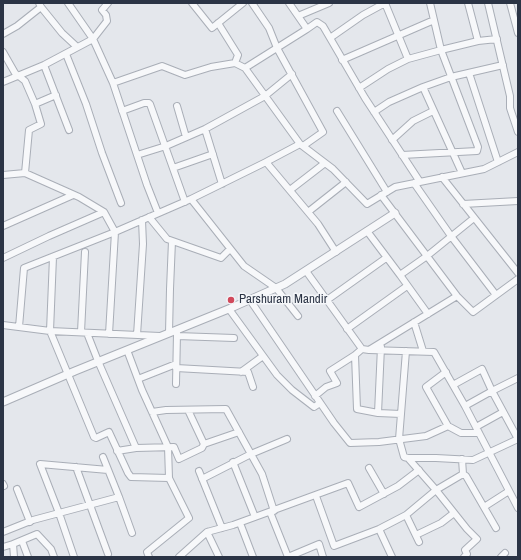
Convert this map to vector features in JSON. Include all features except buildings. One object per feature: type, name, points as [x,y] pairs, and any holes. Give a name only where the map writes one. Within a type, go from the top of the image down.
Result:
[{"type":"street","points":[[68,3],[93,39],[113,83],[136,155],[158,213]]},
{"type":"street","points":[[3,82],[44,65],[93,39],[107,21],[106,15],[102,10],[108,3]]},
{"type":"street","points":[[192,3],[212,28],[243,3]]},
{"type":"street","points":[[19,327],[24,268],[115,232],[188,200],[301,145],[323,132],[277,48],[269,28],[252,3]]},
{"type":"street","points":[[289,3],[307,29]]},
{"type":"street","points":[[298,16],[329,3]]},
{"type":"street","points":[[330,38],[363,15],[385,3],[408,59]]},
{"type":"street","points":[[402,155],[477,151],[478,147],[441,50],[430,3]]},
{"type":"street","points":[[468,3],[478,41]]},
{"type":"street","points":[[488,3],[510,96],[510,108],[518,132]]},
{"type":"street","points":[[512,4],[518,32]]},
{"type":"street","points":[[3,34],[17,26],[40,5],[62,33],[76,46]]},
{"type":"street","points":[[310,11],[317,22],[323,26],[359,88],[451,236],[496,294]]},
{"type":"street","points":[[342,60],[434,20]]},
{"type":"street","points":[[245,68],[317,22]]},
{"type":"street","points":[[218,23],[238,55],[235,63]]},
{"type":"street","points":[[359,88],[388,69],[408,59],[478,41],[497,39]]},
{"type":"street","points":[[3,52],[15,73],[25,81],[35,104],[41,124],[29,130],[25,172]]},
{"type":"street","points":[[66,54],[86,104],[121,204]]},
{"type":"street","points":[[113,83],[162,66],[185,75],[211,67],[235,63],[245,68],[301,145],[325,163],[367,204],[395,187],[484,169],[518,152]]},
{"type":"street","points":[[44,65],[70,130]]},
{"type":"street","points":[[374,112],[389,102],[423,87],[451,77],[502,66]]},
{"type":"street","points":[[469,73],[498,162]]},
{"type":"street","points":[[136,155],[166,146],[205,130],[265,96],[292,74]]},
{"type":"street","points":[[423,87],[462,173]]},
{"type":"street","points":[[35,104],[56,95]]},
{"type":"street","points":[[122,111],[149,103],[173,168],[188,200],[244,266],[276,288],[298,316]]},
{"type":"street","points":[[177,106],[186,137]]},
{"type":"street","points":[[337,111],[395,213],[457,296],[473,312],[518,279]]},
{"type":"street","points":[[392,140],[413,121],[433,111]]},
{"type":"street","points":[[205,130],[222,184]]},
{"type":"street","points":[[173,168],[213,154]]},
{"type":"street","points":[[266,162],[318,224],[336,252]]},
{"type":"street","points":[[290,190],[325,163]]},
{"type":"street","points":[[3,175],[25,172],[74,194],[104,212],[115,232],[109,334]]},
{"type":"street","points":[[442,177],[518,273]]},
{"type":"street","points":[[308,212],[346,182]]},
{"type":"street","points":[[3,226],[74,194]]},
{"type":"street","points":[[463,204],[518,201]]},
{"type":"street","points":[[3,258],[104,212]]},
{"type":"street","points":[[177,332],[276,288],[306,271],[395,213]]},
{"type":"street","points":[[149,217],[167,239],[172,241],[221,258],[230,249]]},
{"type":"street","points":[[400,275],[427,256],[474,218]]},
{"type":"street","points":[[137,335],[143,244],[142,220]]},
{"type":"street","points":[[367,231],[428,314]]},
{"type":"street","points":[[169,333],[172,241]]},
{"type":"street","points":[[85,252],[84,332],[136,448]]},
{"type":"street","points":[[53,257],[50,331],[69,373],[94,437],[96,438],[109,432],[131,477],[170,478]]},
{"type":"street","points":[[327,300],[386,258]]},
{"type":"street","points":[[306,271],[362,349],[434,352],[465,406],[517,504]]},
{"type":"street","points":[[347,329],[407,286]]},
{"type":"street","points":[[369,350],[457,296]]},
{"type":"street","points":[[250,300],[315,396],[350,443],[379,442],[426,436],[448,426]]},
{"type":"street","points":[[229,309],[277,375],[292,390],[314,407],[320,402]]},
{"type":"street","points":[[414,322],[423,351]]},
{"type":"street","points":[[3,325],[50,331],[161,336]]},
{"type":"street","points":[[176,384],[177,332]]},
{"type":"street","points":[[3,402],[69,373],[169,333],[177,332],[234,338]]},
{"type":"street","points":[[378,413],[382,342]]},
{"type":"street","points":[[315,396],[326,387],[337,383],[330,371],[362,349]]},
{"type":"street","points":[[127,350],[168,447],[170,478],[189,518],[147,552],[149,557]]},
{"type":"street","points":[[406,351],[399,439],[404,457],[408,458],[477,539],[465,550],[467,554],[464,557]]},
{"type":"street","points":[[355,355],[357,409],[378,413],[402,414]]},
{"type":"street","points":[[241,372],[264,356]]},
{"type":"street","points":[[138,379],[176,366],[248,372],[253,386]]},
{"type":"street","points":[[408,458],[473,460],[518,439],[482,369],[453,385]]},
{"type":"street","points":[[446,372],[426,387],[448,426],[461,433],[479,433]]},
{"type":"street","points":[[465,406],[518,379]]},
{"type":"street","points":[[152,412],[166,410],[226,410],[240,432],[262,474],[272,512],[288,557],[319,544],[323,557]]},
{"type":"street","points":[[188,410],[204,444]]},
{"type":"street","points":[[476,427],[503,412]]},
{"type":"street","points":[[117,451],[136,448],[174,447],[179,459],[202,448],[204,444],[240,432]]},
{"type":"street","points":[[202,478],[233,462],[287,439]]},
{"type":"street","points":[[103,457],[132,533]]},
{"type":"street","points":[[462,459],[463,474],[466,476],[496,528]]},
{"type":"street","points":[[233,462],[255,517]]},
{"type":"street","points":[[74,557],[40,464],[108,470]]},
{"type":"street","points":[[76,467],[108,554]]},
{"type":"street","points":[[369,468],[384,494]]},
{"type":"street","points":[[179,557],[207,532],[240,523],[348,484],[359,507],[398,486],[418,470]]},
{"type":"street","points":[[199,471],[222,528]]},
{"type":"street","points":[[316,496],[334,546],[379,528],[406,515],[436,490],[463,474]]},
{"type":"street","points":[[17,489],[30,522]]},
{"type":"street","points":[[484,507],[509,491]]},
{"type":"street","points":[[3,532],[59,513],[119,497]]},
{"type":"street","points":[[416,535],[441,523],[454,513]]},
{"type":"street","points":[[406,515],[419,542]]},
{"type":"street","points":[[240,523],[253,557]]},
{"type":"street","points":[[379,528],[392,557]]},
{"type":"street","points":[[207,532],[219,557]]},
{"type":"street","points":[[3,547],[37,534],[51,549],[54,557]]},
{"type":"street","points":[[22,541],[28,557]]},
{"type":"street","points":[[13,544],[14,557]]},
{"type":"place","name":"Parshuram Mandir","points":[[231,300]]}]
